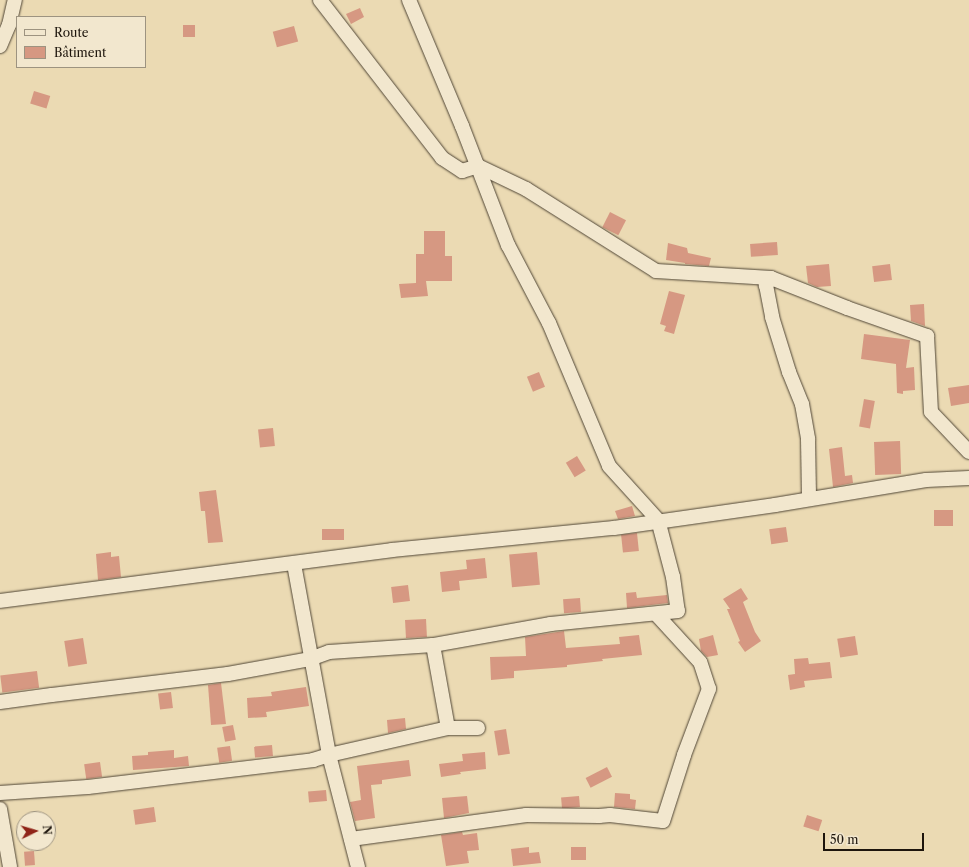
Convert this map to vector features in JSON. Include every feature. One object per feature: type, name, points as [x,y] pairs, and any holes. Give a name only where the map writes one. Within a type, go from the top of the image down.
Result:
[{"type":"street","points":[[0,46],[9,25],[15,0]]},
{"type":"street","points":[[320,0],[442,158],[462,171],[478,166],[526,189],[656,271],[771,278],[847,308],[927,336],[931,412],[969,452]]},
{"type":"street","points":[[0,702],[52,694],[228,674],[310,659],[329,652],[433,646],[551,624],[678,612],[673,577],[658,520],[609,466],[549,323],[508,245],[478,166],[409,0]]},
{"type":"street","points":[[771,278],[766,285],[772,317],[789,372],[802,404],[808,439],[809,499]]},
{"type":"street","points":[[0,601],[294,564],[392,550],[614,528],[658,520],[809,499],[926,480],[969,478]]},
{"type":"street","points":[[294,564],[310,659],[330,755],[358,867]]},
{"type":"street","points":[[351,839],[526,815],[610,815],[663,821],[684,755],[709,689],[700,662],[656,614]]},
{"type":"street","points":[[433,646],[448,728]]},
{"type":"street","points":[[0,793],[88,787],[313,760],[448,728],[478,728]]},
{"type":"street","points":[[0,809],[10,867]]},
{"type":"building","points":[[360,8],[364,17],[351,24],[346,14]]},
{"type":"building","points":[[183,25],[195,25],[195,37],[183,37]]},
{"type":"building","points":[[294,26],[298,41],[277,47],[273,32]]},
{"type":"building","points":[[34,91],[50,96],[46,108],[30,103]]},
{"type":"building","points":[[610,212],[626,220],[618,235],[602,227]]},
{"type":"building","points":[[424,231],[445,231],[445,256],[452,256],[452,281],[426,281],[428,296],[401,298],[399,284],[416,283],[416,254],[424,254]]},
{"type":"building","points":[[777,242],[778,255],[751,257],[750,244]]},
{"type":"building","points":[[668,243],[687,248],[688,253],[711,258],[709,266],[685,264],[666,260]]},
{"type":"building","points":[[829,264],[831,286],[817,287],[808,283],[806,266]]},
{"type":"building","points":[[890,264],[892,280],[874,282],[872,266]]},
{"type":"building","points":[[669,291],[685,295],[674,334],[664,331],[666,326],[660,324]]},
{"type":"building","points":[[924,304],[925,326],[911,321],[910,305]]},
{"type":"building","points":[[864,334],[910,340],[906,368],[914,367],[915,390],[903,391],[903,394],[897,393],[896,364],[861,359]]},
{"type":"building","points":[[539,372],[545,387],[533,392],[527,377]]},
{"type":"building","points":[[969,385],[969,403],[951,406],[948,388]]},
{"type":"building","points":[[864,399],[875,401],[870,428],[859,427]]},
{"type":"building","points":[[273,428],[275,446],[260,447],[258,430]]},
{"type":"building","points":[[900,441],[901,474],[875,475],[874,442]]},
{"type":"building","points":[[842,447],[845,476],[852,475],[853,483],[833,487],[829,449]]},
{"type":"building","points":[[577,456],[586,471],[575,477],[566,463]]},
{"type":"building","points":[[216,490],[223,542],[208,543],[205,511],[201,511],[199,492]]},
{"type":"building","points":[[632,506],[635,516],[618,519],[615,511]]},
{"type":"building","points":[[934,510],[953,510],[953,526],[934,526]]},
{"type":"building","points":[[786,527],[788,542],[771,544],[769,529]]},
{"type":"building","points":[[322,529],[344,529],[344,540],[322,540]]},
{"type":"building","points":[[637,533],[639,551],[623,553],[621,535]]},
{"type":"building","points":[[111,552],[111,557],[119,556],[121,577],[98,580],[96,554]]},
{"type":"building","points":[[537,552],[540,585],[512,587],[509,554]]},
{"type":"building","points":[[485,558],[487,578],[459,581],[460,590],[442,592],[440,572],[467,569],[466,560]]},
{"type":"building","points":[[408,585],[410,601],[393,603],[391,587]]},
{"type":"building","points":[[741,588],[748,599],[743,602],[755,632],[761,641],[745,652],[738,642],[740,641],[727,609],[730,609],[723,599]]},
{"type":"building","points":[[636,592],[637,598],[667,595],[668,603],[627,608],[626,593]]},
{"type":"building","points":[[580,598],[581,612],[564,613],[563,599]]},
{"type":"building","points":[[426,619],[427,637],[406,638],[405,620]]},
{"type":"building","points":[[564,631],[566,648],[620,644],[619,637],[639,635],[642,655],[602,659],[603,661],[567,665],[567,667],[514,671],[514,678],[491,680],[490,657],[526,656],[525,637]]},
{"type":"building","points":[[713,635],[718,655],[707,657],[701,651],[699,639]]},
{"type":"building","points":[[855,636],[858,655],[840,658],[837,639]]},
{"type":"building","points":[[83,638],[87,664],[68,667],[64,641]]},
{"type":"building","points":[[808,658],[809,664],[830,662],[832,678],[804,681],[805,687],[790,690],[788,675],[795,674],[794,659]]},
{"type":"building","points":[[37,671],[39,688],[2,692],[0,676]]},
{"type":"building","points":[[221,683],[226,724],[211,725],[208,685]]},
{"type":"building","points":[[306,687],[309,706],[266,712],[267,717],[248,718],[247,698],[272,696],[271,692]]},
{"type":"building","points":[[171,692],[173,708],[160,709],[158,694]]},
{"type":"building","points":[[405,718],[406,729],[388,733],[387,720]]},
{"type":"building","points":[[233,725],[236,740],[225,742],[222,727]]},
{"type":"building","points":[[506,729],[510,754],[498,756],[494,731]]},
{"type":"building","points":[[272,745],[273,756],[255,758],[254,747]]},
{"type":"building","points":[[230,746],[232,761],[219,763],[217,748]]},
{"type":"building","points":[[174,750],[174,758],[188,756],[189,766],[133,770],[132,756],[148,755],[148,752]]},
{"type":"building","points":[[485,752],[486,769],[460,772],[461,774],[441,777],[439,764],[463,761],[462,754]]},
{"type":"building","points":[[409,760],[411,776],[382,780],[382,784],[371,785],[375,818],[355,821],[350,802],[361,800],[357,766]]},
{"type":"building","points":[[100,762],[102,777],[86,779],[84,764]]},
{"type":"building","points":[[607,767],[612,777],[591,788],[586,778]]},
{"type":"building","points":[[326,790],[327,801],[309,803],[308,792]]},
{"type":"building","points":[[615,793],[630,794],[630,799],[636,800],[635,809],[614,807]]},
{"type":"building","points":[[467,796],[469,813],[444,818],[442,798]]},
{"type":"building","points":[[579,796],[580,807],[562,809],[561,798]]},
{"type":"building","points":[[154,807],[156,822],[135,825],[133,810]]},
{"type":"building","points":[[807,815],[822,820],[819,831],[803,826]]},
{"type":"building","points":[[462,832],[463,835],[477,833],[479,850],[467,851],[469,863],[446,866],[441,835]]},
{"type":"building","points":[[529,847],[529,853],[539,852],[541,863],[513,866],[511,849]]},
{"type":"building","points":[[571,847],[586,847],[586,860],[571,860]]},
{"type":"building","points":[[34,851],[35,865],[25,866],[24,852]]}]
